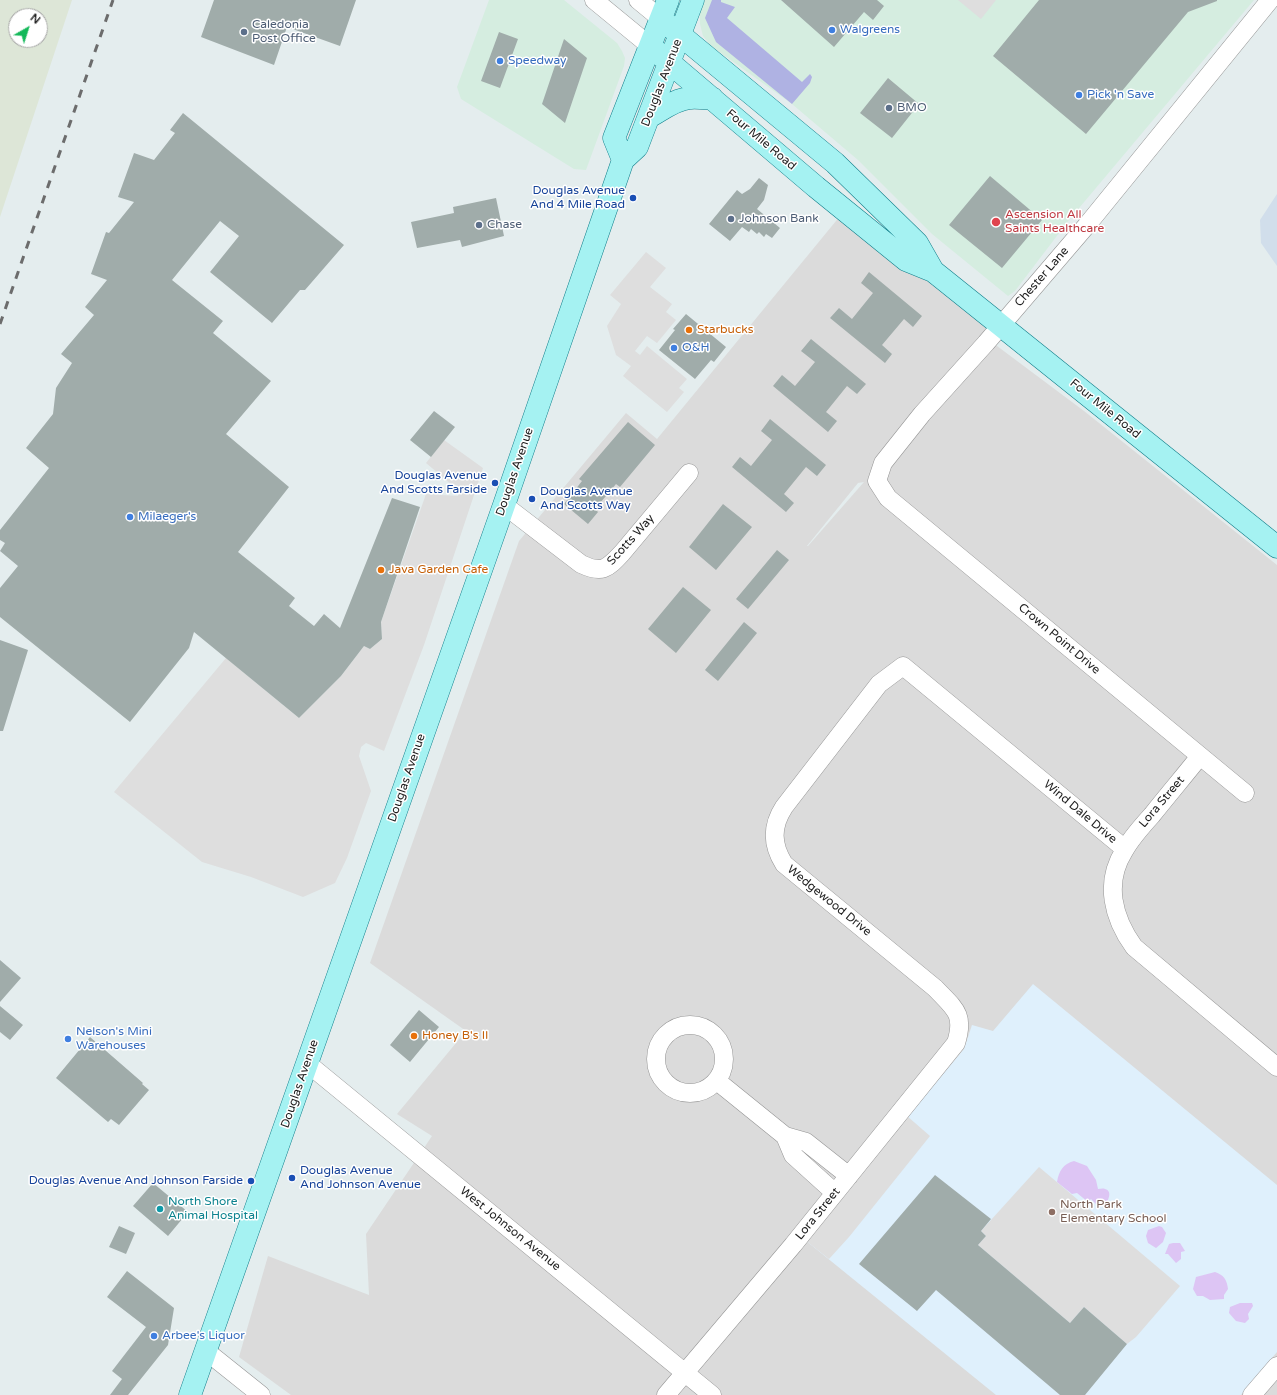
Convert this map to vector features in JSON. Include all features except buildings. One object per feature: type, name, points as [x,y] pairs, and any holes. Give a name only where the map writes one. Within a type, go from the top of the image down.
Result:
[{"type":"main road","name":"Douglas Avenue","points":[[190,1395],[504,505],[623,160],[637,147],[693,0]]},
{"type":"main road","name":"Douglas Avenue","points":[[623,160],[614,138],[664,9]]},
{"type":"main road","name":"Four Mile Road","points":[[664,9],[680,34],[836,163],[917,243],[933,271]]},
{"type":"main road","name":"Four Mile Road","points":[[650,46],[906,260],[933,271],[1277,547]]},
{"type":"main road","points":[[649,117],[681,99],[692,97],[703,100],[712,98]]},
{"type":"street","name":"Four Mile Road","points":[[594,0],[650,46]]},
{"type":"street","name":"Four Mile Road","points":[[638,0],[664,9]]},
{"type":"street","name":"Chester Lane","points":[[877,481],[883,463],[922,414],[1087,225],[1270,0]]},
{"type":"street","name":"Scotts Way","points":[[504,505],[581,564],[592,569],[602,570],[612,564],[622,553],[689,473]]},
{"type":"street","name":"Crown Point Drive","points":[[877,481],[888,498],[1245,793]]},
{"type":"street","name":"Wind Dale Drive","points":[[903,666],[1125,849],[1116,870],[1112,887],[1113,902],[1117,919],[1124,933],[1134,947],[1277,1067]]},
{"type":"street","name":"Wedgewood Drive","points":[[903,666],[879,684],[784,807],[778,817],[774,830],[774,842],[778,854],[784,864],[935,988],[952,1006],[960,1019],[960,1028]]},
{"type":"street","name":"Lora Street","points":[[1125,849],[1200,756]]},
{"type":"street","name":"Lora Street","points":[[666,1395],[835,1193],[956,1043],[960,1028]]},
{"type":"street","name":"West Johnson Avenue","points":[[307,1063],[712,1395]]},
{"type":"street","points":[[717,1081],[785,1136],[806,1142],[849,1176]]},
{"type":"street","points":[[785,1136],[793,1155],[835,1193]]},
{"type":"street","points":[[206,1350],[261,1395]]},
{"type":"street","points":[[1252,1395],[1277,1366]]},
{"type":"shaded area","points":[[0,0],[72,0],[0,217]]},
{"type":"shaded area","points":[[489,0],[564,0],[617,43],[622,51],[625,58],[624,66],[586,170],[574,169],[461,99],[457,87]]},
{"type":"shaded area","points":[[705,0],[1254,0],[1069,220],[1015,291],[1008,296],[932,234],[858,160],[792,104],[711,46],[703,36],[700,24],[700,10]]},
{"type":"shaded area","points":[[712,0],[721,0],[721,2],[735,7],[727,18],[802,82],[810,74],[812,77],[810,83],[792,104],[716,42],[705,18]]},
{"type":"shaded area","points":[[958,0],[996,0],[981,19]]},
{"type":"shaded area","points":[[1277,194],[1277,266],[1261,243],[1260,220]]},
{"type":"shaded area","points":[[845,210],[1001,325],[989,340],[1084,411],[1277,565],[1277,1395],[291,1395],[239,1357],[268,1256],[369,1295],[366,1234],[432,1136],[397,1114],[466,1031],[370,963],[519,541],[626,413],[657,439]],"holes":[[[864,482],[808,546],[858,483]]]},
{"type":"shaded area","points":[[646,252],[666,268],[650,287],[672,304],[666,312],[676,320],[657,343],[647,336],[635,351],[640,355],[647,346],[687,379],[679,388],[684,392],[667,412],[623,376],[631,366],[616,355],[607,326],[621,304],[610,295]]},
{"type":"shaded area","points":[[444,440],[483,468],[424,645],[384,751],[366,743],[361,747],[359,756],[371,791],[347,858],[335,883],[303,897],[251,877],[202,862],[114,792],[226,658],[299,718],[341,676],[364,646],[370,649],[382,639],[381,622],[426,494],[458,496],[458,490],[426,463]]},
{"type":"shaded area","name":"North Park Elementary School","points":[[1033,984],[1277,1185],[1277,1352],[1241,1395],[996,1395],[805,1240],[964,1049],[972,1025],[993,1031]]},
{"type":"shaded area","points":[[907,1116],[930,1136],[849,1237],[829,1259],[805,1240]]},
{"type":"shaded area","points":[[1074,1161],[1087,1166],[1096,1180],[1098,1189],[1104,1189],[1109,1192],[1105,1205],[1097,1205],[1091,1199],[1088,1202],[1077,1193],[1072,1194],[1057,1182],[1062,1168]]},
{"type":"shaded area","points":[[1039,1167],[1180,1286],[1136,1337],[1127,1344],[1084,1307],[1070,1323],[978,1245],[986,1236],[981,1231]]},
{"type":"shaded area","points":[[1159,1226],[1162,1227],[1166,1233],[1163,1242],[1156,1248],[1148,1243],[1146,1236],[1148,1230]]},
{"type":"shaded area","points":[[1180,1243],[1185,1251],[1181,1252],[1181,1259],[1176,1263],[1168,1254],[1165,1254],[1169,1244]]},
{"type":"shaded area","points":[[1215,1272],[1223,1276],[1227,1283],[1228,1289],[1224,1295],[1224,1299],[1210,1300],[1203,1296],[1197,1296],[1193,1289],[1196,1277]]},
{"type":"shaded area","points":[[1240,1303],[1252,1303],[1253,1306],[1248,1314],[1249,1319],[1245,1323],[1236,1321],[1229,1313],[1230,1307]]},
{"type":"railway","points":[[0,324],[113,0]]},
{"type":"place","name":"Walgreens","points":[[832,30]]},
{"type":"place","name":"Caledonia Post Office","points":[[244,32]]},
{"type":"place","name":"Speedway","points":[[500,61]]},
{"type":"place","name":"Pick 'n Save","points":[[1079,95]]},
{"type":"place","name":"BMO","points":[[889,108]]},
{"type":"place","name":"Douglas Avenue And 4 Mile Road","points":[[633,198]]},
{"type":"place","name":"Johnson Bank","points":[[731,219]]},
{"type":"place","name":"Ascension All Saints Healthcare","points":[[996,222]]},
{"type":"place","name":"Chase","points":[[479,225]]},
{"type":"place","name":"Starbucks","points":[[689,330]]},
{"type":"place","name":"O&H","points":[[674,348]]},
{"type":"place","name":"Douglas Avenue And Scotts Farside","points":[[495,483]]},
{"type":"place","name":"Douglas Avenue And Scotts Way","points":[[532,499]]},
{"type":"place","name":"Milaeger's","points":[[130,517]]},
{"type":"place","name":"Java Garden Cafe","points":[[381,570]]},
{"type":"place","name":"Honey B's II","points":[[414,1036]]},
{"type":"place","name":"Nelson's Mini Warehouses","points":[[68,1039]]},
{"type":"place","name":"Douglas Avenue And Johnson Avenue","points":[[292,1178]]},
{"type":"place","name":"Douglas Avenue And Johnson Farside","points":[[251,1181]]},
{"type":"place","name":"North Shore Animal Hospital","points":[[160,1209]]},
{"type":"place","name":"North Park Elementary School","points":[[1052,1212]]},
{"type":"place","name":"Arbee's Liquor","points":[[154,1336]]}]
